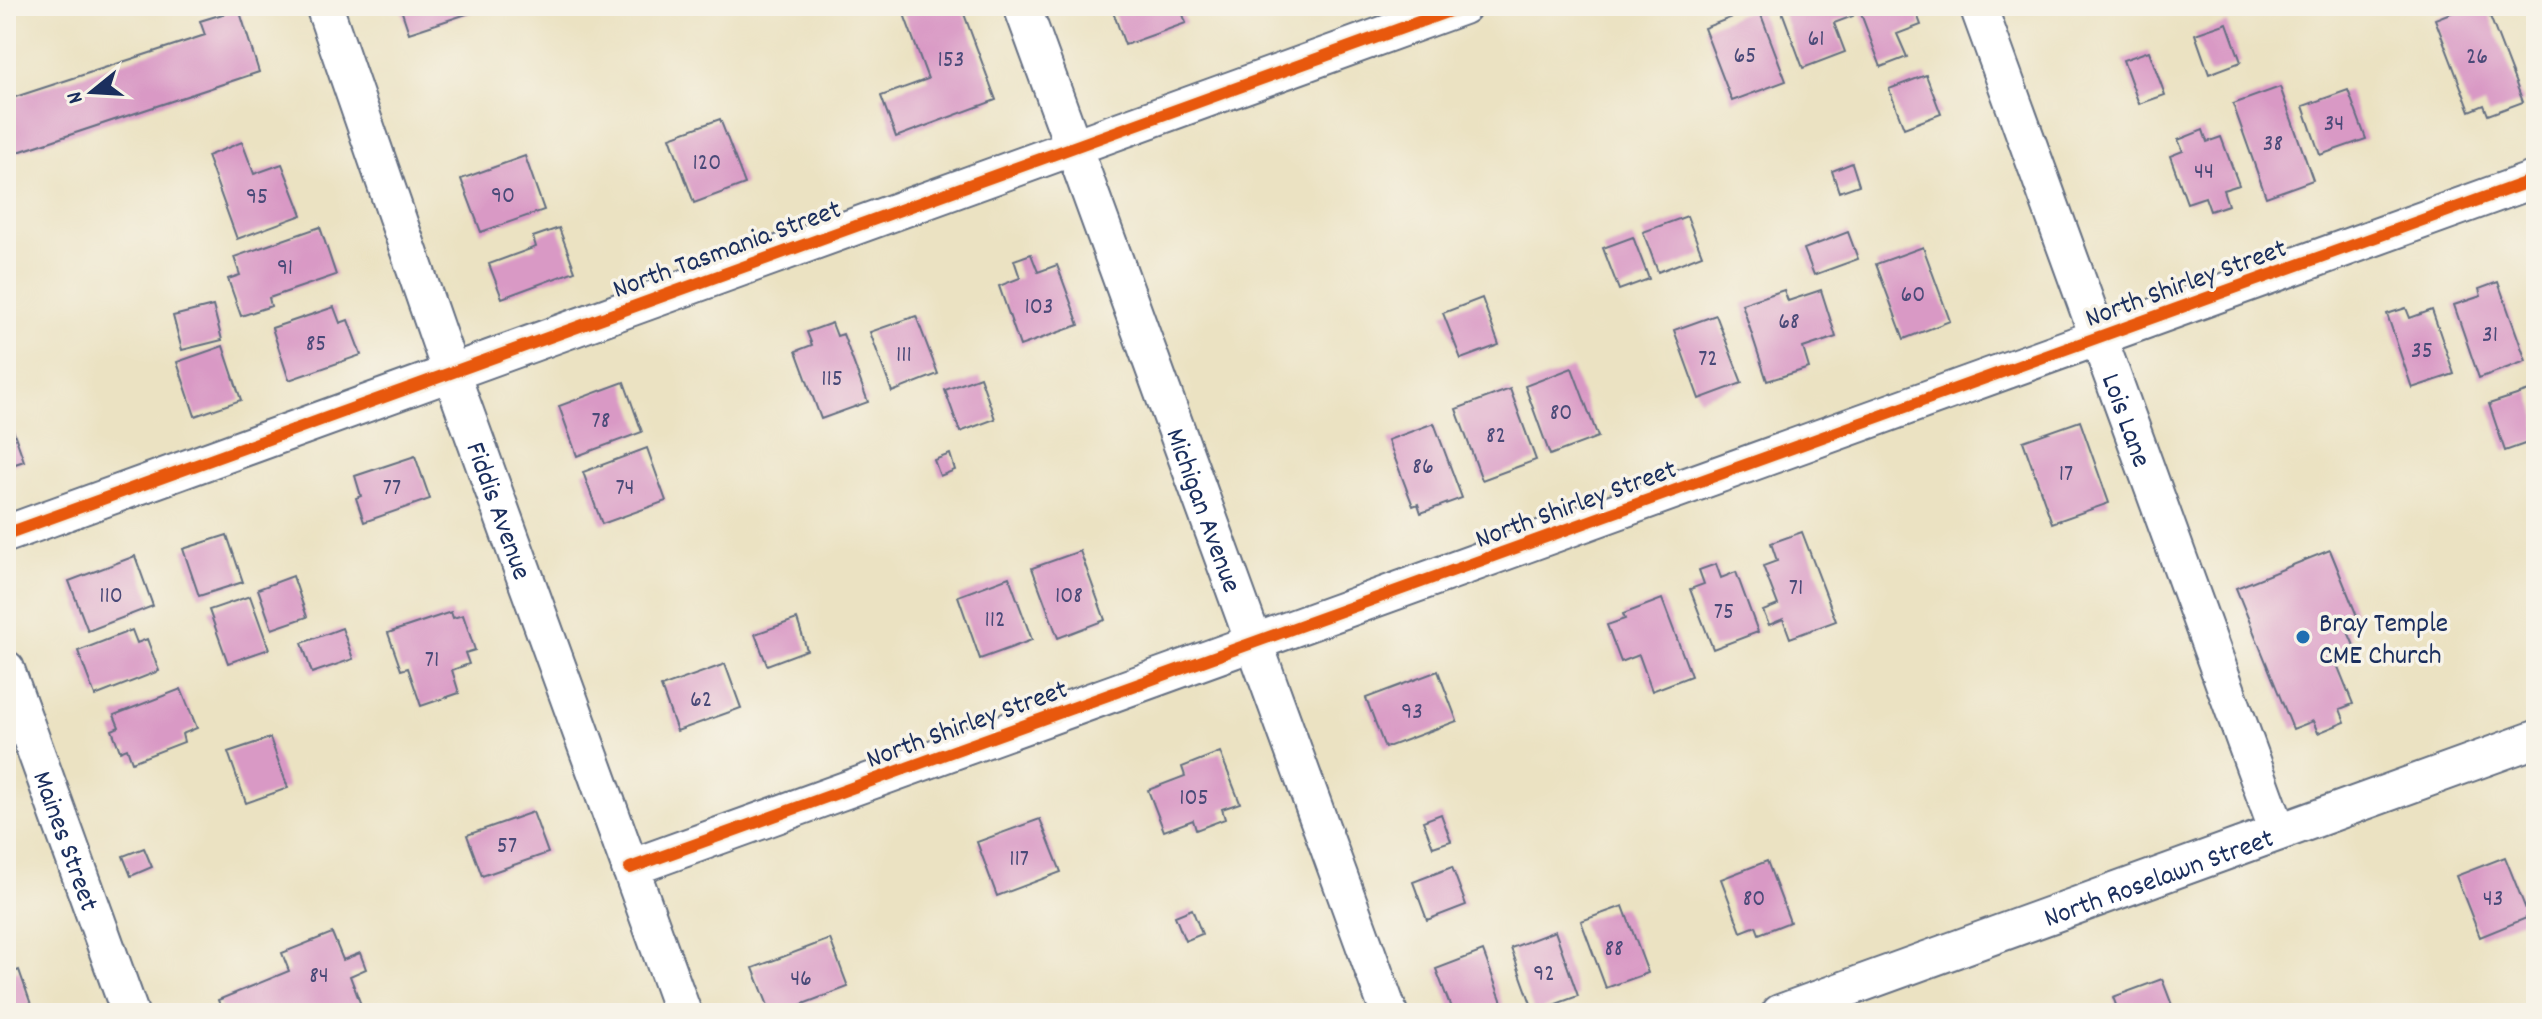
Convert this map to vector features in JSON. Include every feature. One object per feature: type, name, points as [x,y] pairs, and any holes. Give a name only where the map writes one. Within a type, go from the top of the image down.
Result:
[{"type":"street","name":"Fiddis Avenue","points":[[324,6],[451,373],[683,1013]]},
{"type":"street","name":"Michigan Avenue","points":[[1022,6],[1389,1013]]},
{"type":"street","name":"North Tasmania Street","points":[[6,534],[1463,6]]},
{"type":"street","name":"Lois Lane","points":[[1978,6],[2278,832]]},
{"type":"street","name":"North Shirley Street","points":[[630,868],[2536,179]]},
{"type":"street","name":"Maines Street","points":[[6,669],[130,1013]]},
{"type":"street","name":"North Roselawn Street","points":[[1780,1013],[2536,739]]},
{"type":"building","points":[[400,6],[488,6],[488,7],[409,33]]},
{"type":"building","points":[[901,6],[961,6],[996,100],[896,137],[881,96],[928,79]]},
{"type":"building","points":[[1111,6],[1180,6],[1186,23],[1125,45]]},
{"type":"building","points":[[1780,6],[1849,6],[1853,16],[1834,23],[1845,52],[1803,68]]},
{"type":"building","points":[[1858,6],[1914,6],[1921,25],[1897,34],[1907,57],[1881,67]]},
{"type":"building","points":[[2468,6],[2486,6],[2523,102],[2488,115],[2484,105],[2470,111],[2435,19]]},
{"type":"building","points":[[1758,7],[1786,81],[1732,101],[1704,28]]},
{"type":"building","points":[[239,9],[259,72],[6,156],[6,100],[205,35],[200,21]]},
{"type":"building","points":[[2227,23],[2241,62],[2209,74],[2195,34]]},
{"type":"building","points":[[2149,51],[2165,95],[2139,104],[2123,60]]},
{"type":"building","points":[[1926,75],[1941,114],[1904,128],[1889,89]]},
{"type":"building","points":[[2280,87],[2313,180],[2266,197],[2233,104]]},
{"type":"building","points":[[2348,90],[2366,139],[2320,155],[2303,106]]},
{"type":"building","points":[[720,119],[745,184],[694,203],[670,137]]},
{"type":"building","points":[[2203,130],[2207,142],[2221,137],[2239,185],[2223,190],[2228,205],[2210,211],[2205,197],[2187,203],[2170,156],[2183,151],[2178,140]]},
{"type":"building","points":[[242,142],[254,174],[282,164],[302,215],[237,239],[207,156]]},
{"type":"building","points":[[525,156],[544,210],[481,232],[461,179]]},
{"type":"building","points":[[1852,163],[1859,185],[1839,192],[1832,171]]},
{"type":"building","points":[[1687,216],[1702,255],[1658,272],[1643,232]]},
{"type":"building","points":[[320,227],[336,275],[269,298],[271,306],[241,316],[228,279],[240,275],[234,257]]},
{"type":"building","points":[[559,228],[575,271],[502,298],[489,264],[536,247],[533,237]]},
{"type":"building","points":[[1848,232],[1858,259],[1814,275],[1804,249]]},
{"type":"building","points":[[1633,237],[1649,279],[1619,290],[1603,248]]},
{"type":"building","points":[[1923,247],[1950,321],[1904,339],[1876,264]]},
{"type":"building","points":[[1031,254],[1038,272],[1057,265],[1079,325],[1020,346],[999,286],[1020,278],[1014,260]]},
{"type":"building","points":[[2498,282],[2526,361],[2479,378],[2454,305],[2481,296],[2479,289]]},
{"type":"building","points":[[1784,290],[1788,301],[1821,290],[1836,337],[1803,348],[1809,368],[1767,381],[1742,304]]},
{"type":"building","points":[[1482,298],[1499,345],[1461,359],[1443,313]]},
{"type":"building","points":[[213,306],[222,340],[182,350],[173,316]]},
{"type":"building","points":[[334,307],[340,323],[348,320],[361,355],[289,380],[272,328]]},
{"type":"building","points":[[2406,308],[2410,318],[2432,310],[2454,374],[2412,388],[2387,314]]},
{"type":"building","points":[[1716,315],[1742,383],[1699,399],[1674,330]]},
{"type":"building","points":[[916,316],[938,374],[892,392],[870,332]]},
{"type":"building","points":[[832,323],[837,336],[843,334],[868,402],[821,419],[796,351],[812,345],[807,332]]},
{"type":"building","points":[[223,346],[241,400],[195,416],[177,362]]},
{"type":"building","points":[[1572,368],[1598,437],[1550,455],[1525,386]]},
{"type":"building","points":[[980,377],[995,419],[960,432],[945,390]]},
{"type":"building","points":[[624,382],[642,432],[577,456],[559,406]]},
{"type":"building","points":[[1510,389],[1536,460],[1482,480],[1456,409]]},
{"type":"building","points":[[2529,391],[2536,412],[2536,440],[2505,451],[2489,404]]},
{"type":"building","points":[[6,410],[24,461],[6,467]]},
{"type":"building","points":[[2080,421],[2109,503],[2052,523],[2023,441]]},
{"type":"building","points":[[1434,423],[1462,498],[1421,513],[1418,504],[1413,506],[1388,440]]},
{"type":"building","points":[[647,448],[666,501],[602,524],[583,472]]},
{"type":"building","points":[[950,454],[955,470],[940,476],[934,460]]},
{"type":"building","points":[[415,456],[430,499],[364,522],[356,498],[361,496],[355,476]]},
{"type":"building","points":[[1802,532],[1836,621],[1790,638],[1783,619],[1769,625],[1763,611],[1778,605],[1763,566],[1777,561],[1771,543]]},
{"type":"building","points":[[227,535],[243,582],[199,596],[183,549]]},
{"type":"building","name":"Bray Temple CME Church","points":[[2330,550],[2359,621],[2346,627],[2355,648],[2334,657],[2353,704],[2340,709],[2345,722],[2318,733],[2313,721],[2293,729],[2236,588]]},
{"type":"building","points":[[1080,551],[1105,620],[1058,638],[1032,568]]},
{"type":"building","points":[[135,556],[153,606],[88,631],[69,581]]},
{"type":"building","points":[[1716,564],[1721,578],[1736,572],[1758,632],[1713,649],[1690,589],[1704,584],[1699,570]]},
{"type":"building","points":[[293,576],[307,617],[272,629],[258,589]]},
{"type":"building","points":[[1009,577],[1032,640],[980,659],[958,596]]},
{"type":"building","points":[[250,596],[269,649],[228,663],[209,610]]},
{"type":"building","points":[[1662,599],[1691,676],[1652,691],[1639,655],[1621,662],[1607,625],[1625,619],[1623,614]]},
{"type":"building","points":[[451,612],[453,618],[463,615],[475,650],[465,653],[469,664],[452,670],[459,693],[421,706],[408,668],[401,670],[388,633]]},
{"type":"building","points":[[797,619],[807,650],[767,665],[755,634]]},
{"type":"building","points":[[342,628],[353,659],[312,673],[302,643]]},
{"type":"building","points":[[132,630],[137,643],[147,639],[159,671],[95,696],[78,651]]},
{"type":"building","points":[[725,664],[741,708],[677,731],[661,687]]},
{"type":"building","points":[[1438,671],[1457,721],[1385,748],[1366,698]]},
{"type":"building","points":[[181,689],[197,728],[182,734],[184,742],[132,762],[127,748],[120,751],[112,730],[119,727],[114,715]]},
{"type":"building","points":[[270,738],[288,788],[246,803],[228,752]]},
{"type":"building","points":[[1220,752],[1240,803],[1222,809],[1225,819],[1196,830],[1193,820],[1164,831],[1148,790],[1185,776],[1182,767]]},
{"type":"building","points":[[533,812],[548,853],[482,876],[467,835]]},
{"type":"building","points":[[1441,814],[1451,841],[1433,847],[1423,821]]},
{"type":"building","points":[[1040,819],[1061,872],[997,896],[977,842]]},
{"type":"building","points":[[144,848],[152,867],[131,876],[123,856]]},
{"type":"building","points":[[2505,857],[2529,917],[2480,937],[2456,876]]},
{"type":"building","points":[[1767,861],[1790,922],[1759,934],[1756,926],[1741,932],[1721,879]]},
{"type":"building","points":[[1452,867],[1466,905],[1427,920],[1413,882]]},
{"type":"building","points":[[1623,906],[1648,973],[1606,988],[1581,921]]},
{"type":"building","points":[[1192,909],[1202,934],[1185,941],[1175,916]]},
{"type":"building","points":[[1555,931],[1578,996],[1534,1012],[1511,948]]},
{"type":"building","points":[[332,933],[343,960],[360,953],[366,969],[350,976],[361,1005],[341,1013],[223,1013],[218,1000],[289,971],[282,953]]},
{"type":"building","points":[[830,939],[848,987],[779,1013],[771,1013],[753,968]]},
{"type":"building","points":[[1483,951],[1506,1013],[1453,1013],[1436,969]]},
{"type":"building","points":[[19,970],[34,1013],[6,1013],[6,975]]},
{"type":"building","points":[[2162,979],[2175,1013],[2119,1013],[2113,997]]},
{"type":"cycle path","points":[[6,534],[1463,6]]},
{"type":"cycle path","points":[[630,868],[2536,179]]},
{"type":"place","name":"Bray Temple CME Church","points":[[2303,637]]}]
